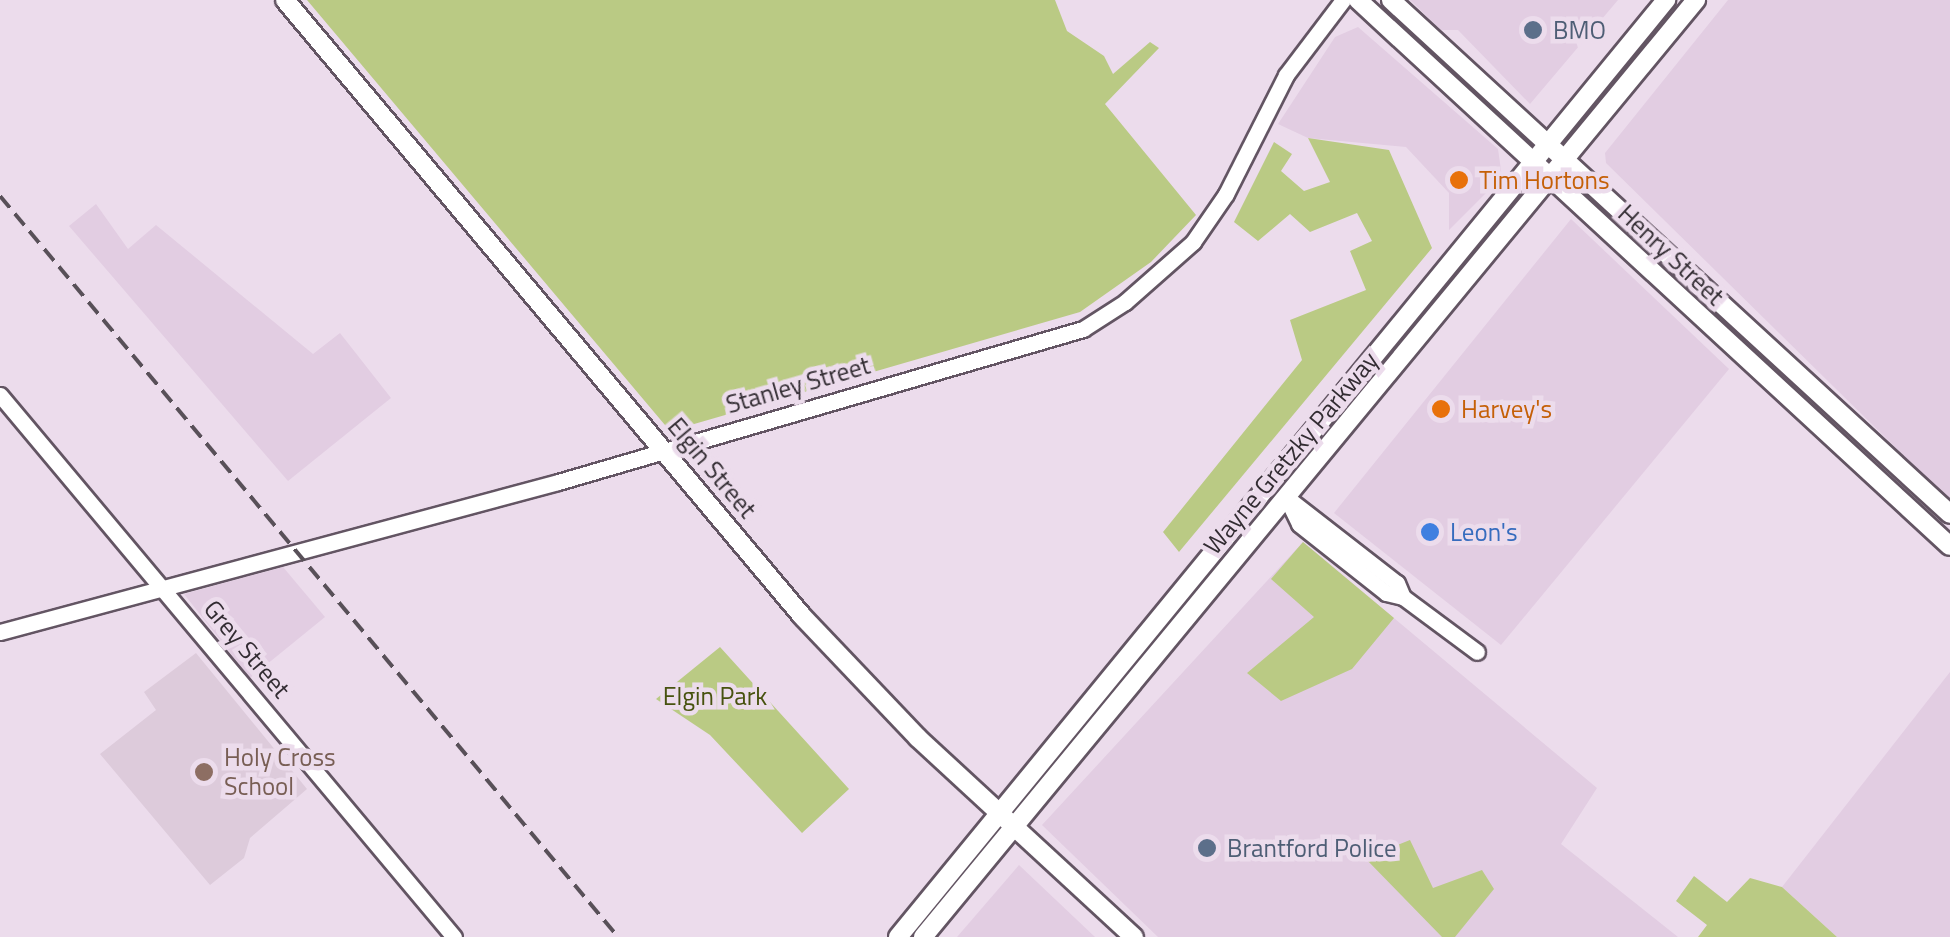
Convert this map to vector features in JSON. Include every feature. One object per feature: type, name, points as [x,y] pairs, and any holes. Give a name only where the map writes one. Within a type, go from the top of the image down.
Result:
[{"type":"main road","name":"Elgin Street","points":[[285,0],[802,616],[1006,820],[1134,937]]},
{"type":"main road","name":"Henry Street","points":[[1358,0],[1950,546]]},
{"type":"main road","name":"Henry Street","points":[[1392,0],[1950,514]]},
{"type":"main road","name":"Wayne Gretzky Parkway","points":[[924,937],[1006,820],[1268,483],[1666,0]]},
{"type":"main road","name":"Wayne Gretzky Parkway","points":[[898,937],[1006,820],[1286,497],[1569,160],[1696,0]]},
{"type":"street","name":"Stanley Street","points":[[0,632],[664,450],[1082,328],[1125,302],[1193,242],[1226,194],[1286,75],[1343,0]]},
{"type":"street","name":"Grey Street","points":[[0,395],[454,937]]},
{"type":"street","points":[[1268,483],[1398,582],[1403,596],[1477,652]]},
{"type":"shaded area","points":[[1410,0],[1618,0],[1530,104],[1458,30],[1441,30]]},
{"type":"shaded area","points":[[1728,0],[1950,0],[1950,501],[1606,163],[1605,153]]},
{"type":"shaded area","points":[[1358,27],[1498,149],[1502,177],[1449,230],[1449,193],[1406,147],[1308,138],[1278,124],[1335,37]]},
{"type":"shaded area","points":[[96,204],[128,249],[156,225],[313,354],[340,333],[391,398],[288,481],[69,226]]},
{"type":"shaded area","points":[[1571,219],[1729,369],[1501,645],[1334,513]]},
{"type":"shaded area","points":[[1303,542],[1597,788],[1561,844],[1678,937],[1158,937],[1042,825]]},
{"type":"shaded area","points":[[283,567],[325,617],[250,678],[184,594]]},
{"type":"shaded area","name":"Holy Cross School","points":[[196,653],[307,789],[250,838],[244,858],[210,885],[100,754],[156,710],[144,692]]},
{"type":"shaded area","points":[[1950,672],[1950,937],[1837,937],[1782,887]]},
{"type":"shaded area","points":[[1019,865],[1095,937],[957,937]]},
{"type":"green space","points":[[307,0],[1055,0],[1067,31],[1104,56],[1113,74],[1150,42],[1159,48],[1105,104],[1196,215],[1151,262],[1080,312],[670,431]]},
{"type":"green space","points":[[1308,138],[1389,150],[1432,248],[1179,552],[1163,532],[1302,360],[1290,320],[1366,290],[1350,251],[1372,241],[1357,213],[1310,232],[1290,214],[1258,241],[1234,222],[1274,142],[1292,154],[1281,171],[1304,191],[1330,182]]},
{"type":"green space","points":[[1303,542],[1394,618],[1352,669],[1281,701],[1247,673],[1314,617],[1271,579]]},
{"type":"green space","name":"Elgin Park","points":[[720,647],[849,789],[802,833],[710,735],[656,699]]},
{"type":"green space","points":[[1410,840],[1433,888],[1482,870],[1494,889],[1455,937],[1442,937],[1365,858]]},
{"type":"green space","points":[[1694,876],[1727,902],[1750,878],[1782,887],[1837,937],[1698,937],[1707,925],[1676,901]]},
{"type":"railway","points":[[0,196],[618,937]]},
{"type":"place","name":"BMO","points":[[1533,30]]},
{"type":"place","name":"Tim Hortons","points":[[1459,180]]},
{"type":"place","name":"Harvey's","points":[[1441,409]]},
{"type":"place","name":"Leon's","points":[[1430,532]]},
{"type":"place","name":"Holy Cross School","points":[[204,772]]},
{"type":"place","name":"Brantford Police","points":[[1207,848]]}]
